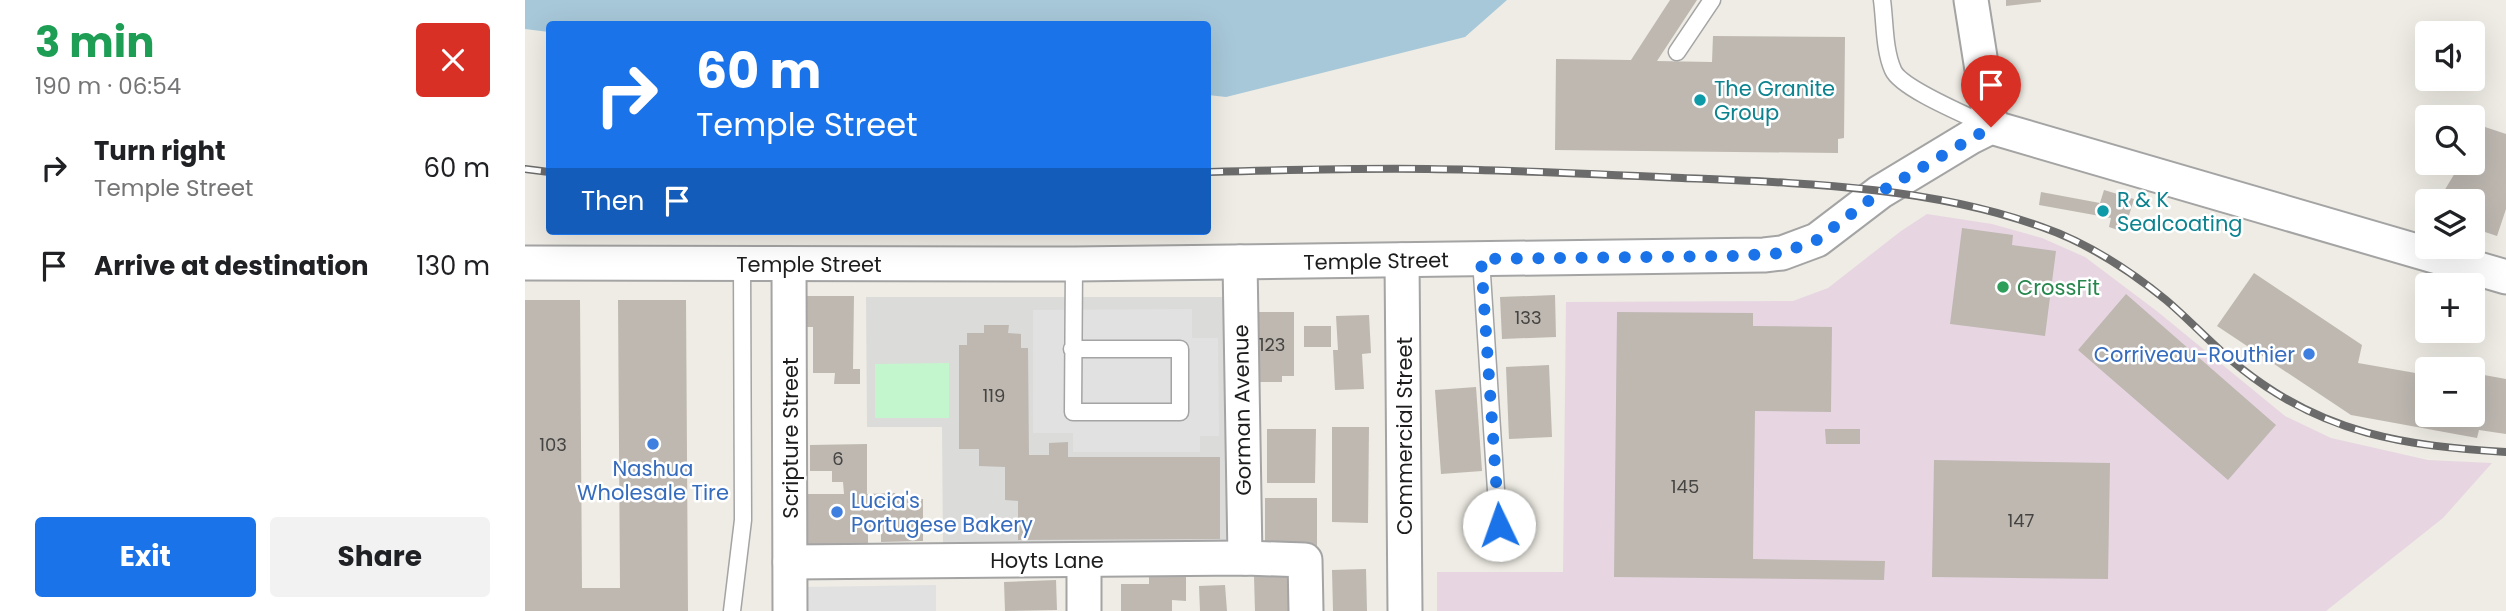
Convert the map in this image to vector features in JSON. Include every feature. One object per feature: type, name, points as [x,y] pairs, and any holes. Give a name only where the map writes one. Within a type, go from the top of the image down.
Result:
[{"type":"street","points":[[1971,0],[1991,127],[2506,277]]},
{"type":"street","name":"Temple Street","points":[[525,263],[1074,264],[1736,256],[1782,253],[1817,240],[1880,192],[1991,127]]},
{"type":"street","name":"Commercial Street","points":[[1402,260],[1405,611]]},
{"type":"street","name":"Gorman Avenue","points":[[1240,262],[1245,558]]},
{"type":"street","name":"Scripture Street","points":[[789,264],[790,611]]},
{"type":"street","name":"Hoyts Lane","points":[[790,562],[1245,558],[1305,560],[1305,611]]},
{"type":"street","points":[[1084,560],[1084,611]]},
{"type":"lane","points":[[1677,52],[1712,0]]},
{"type":"lane","points":[[1882,0],[1890,60],[1895,75],[1910,87],[1991,127]]},
{"type":"lane","points":[[1481,259],[1500,552]]},
{"type":"lane","points":[[731,611],[743,520],[742,264]]},
{"type":"lane","points":[[1072,349],[1180,349],[1180,412],[1073,412],[1072,349],[1074,264]]},
{"type":"shaded area","points":[[1927,214],[1992,224],[2042,238],[2085,257],[2158,312],[2285,416],[2331,438],[2428,460],[2492,463],[2443,518],[2326,611],[1437,611],[1437,572],[1563,572],[1566,302],[1793,301],[1828,288]]},
{"type":"shaded area","points":[[866,297],[1228,297],[1230,548],[943,550],[942,427],[867,427]]},
{"type":"shaded area","points":[[1192,309],[1192,338],[1218,338],[1219,436],[1200,436],[1200,452],[1073,452],[1073,433],[1033,433],[1033,310]]},
{"type":"shaded area","points":[[936,585],[936,611],[807,611],[806,587]]},
{"type":"green space","points":[[949,363],[949,418],[875,418],[875,364]]},
{"type":"water","points":[[525,0],[1507,0],[1465,37],[1226,97],[1211,95],[1211,21],[546,21],[546,32],[525,29]]},
{"type":"building","name":"The Granite Group","points":[[1670,0],[1697,0],[1657,61],[1712,62],[1713,36],[1845,37],[1844,138],[1838,139],[1838,153],[1555,150],[1556,59],[1631,60]]},
{"type":"building","points":[[2006,0],[2041,0],[2041,2],[2006,6]]},
{"type":"building","points":[[2485,127],[2506,134],[2506,209],[2497,236],[2485,232],[2485,189],[2445,189],[2454,175],[2485,175]]},
{"type":"building","name":"R & K Sealcoating","points":[[2104,190],[2134,199],[2124,232],[2109,227],[2111,218],[2039,205],[2041,192],[2100,203]]},
{"type":"building","name":"CrossFit","points":[[1962,228],[2013,235],[2012,245],[2056,251],[2045,336],[1950,324]]},
{"type":"building","name":"Corriveau-Routhier","points":[[2254,273],[2362,345],[2358,363],[2415,373],[2415,427],[2351,415],[2217,326]]},
{"type":"building","points":[[2126,294],[2276,425],[2228,480],[2078,350]]},
{"type":"building","points":[[1555,295],[1556,337],[1502,339],[1500,297]]},
{"type":"building","points":[[807,296],[854,296],[853,369],[860,369],[860,384],[834,384],[835,373],[813,373],[813,327],[807,327]]},
{"type":"building","points":[[525,300],[580,300],[582,588],[620,588],[618,300],[686,300],[688,611],[525,611]]},
{"type":"building","points":[[1250,312],[1294,312],[1294,376],[1282,376],[1282,382],[1250,382]]},
{"type":"building","points":[[1617,312],[1753,313],[1753,326],[1832,327],[1831,412],[1755,411],[1753,559],[1885,561],[1884,580],[1614,577]]},
{"type":"building","points":[[1369,315],[1371,353],[1362,354],[1364,389],[1335,390],[1333,350],[1338,350],[1336,316]]},
{"type":"building","points":[[984,325],[1009,325],[1008,333],[1021,334],[1021,348],[1028,348],[1029,455],[1049,455],[1049,443],[1068,442],[1068,457],[1220,457],[1220,539],[1018,540],[1018,501],[1005,500],[1005,467],[979,466],[979,449],[959,449],[959,345],[967,345],[967,333],[984,333]]},
{"type":"building","points":[[1304,326],[1331,326],[1331,347],[1304,347]]},
{"type":"building","points":[[1549,365],[1552,437],[1509,439],[1506,367]]},
{"type":"building","name":"Corriveau-Routhier","points":[[2485,375],[2506,379],[2506,434],[2479,430],[2477,438],[2417,427],[2485,427]]},
{"type":"building","points":[[1476,387],[1482,471],[1441,474],[1435,390]]},
{"type":"building","points":[[1332,427],[1369,427],[1368,523],[1332,522]]},
{"type":"building","points":[[1267,429],[1316,429],[1315,483],[1267,483]]},
{"type":"building","points":[[1825,429],[1860,429],[1860,444],[1826,444]]},
{"type":"building","points":[[867,444],[867,494],[895,493],[896,499],[923,499],[923,541],[881,542],[881,529],[868,529],[868,551],[805,549],[806,494],[844,494],[843,482],[832,482],[832,471],[810,471],[810,445]]},
{"type":"building","points":[[1934,460],[2110,463],[2108,579],[1932,577]]},
{"type":"building","points":[[1265,498],[1317,498],[1317,549],[1265,549]]},
{"type":"building","points":[[1366,569],[1367,611],[1333,611],[1332,570]]},
{"type":"building","points":[[1289,574],[1290,611],[1255,611],[1254,576]]},
{"type":"building","points":[[1149,577],[1186,577],[1186,601],[1172,600],[1172,611],[1121,611],[1121,584],[1149,584]]},
{"type":"building","points":[[1056,580],[1057,610],[1005,611],[1004,582]]},
{"type":"building","points":[[1225,585],[1227,611],[1200,611],[1199,586]]},
{"type":"railway","points":[[525,169],[546,172]]},
{"type":"railway","points":[[1211,172],[1317,169],[1491,170],[1818,185],[1955,203],[2042,227],[2107,258],[2166,300],[2242,369],[2304,409],[2367,433],[2434,446],[2506,452]]},
{"type":"place","name":"The Granite Group","points":[[1700,100]]},
{"type":"place","name":"R & K Sealcoating","points":[[2103,211]]},
{"type":"place","name":"CrossFit","points":[[2003,287]]},
{"type":"place","name":"Corriveau-Routhier","points":[[2309,354]]},
{"type":"place","name":"Nashua Wholesale Tire","points":[[653,444]]},
{"type":"place","name":"Lucia's Portugese Bakery","points":[[837,512]]},
{"type":"route","points":[[1499,525],[1481,291],[1481,259],[1782,253],[1817,240],[1900,179],[1991,127]]}]
